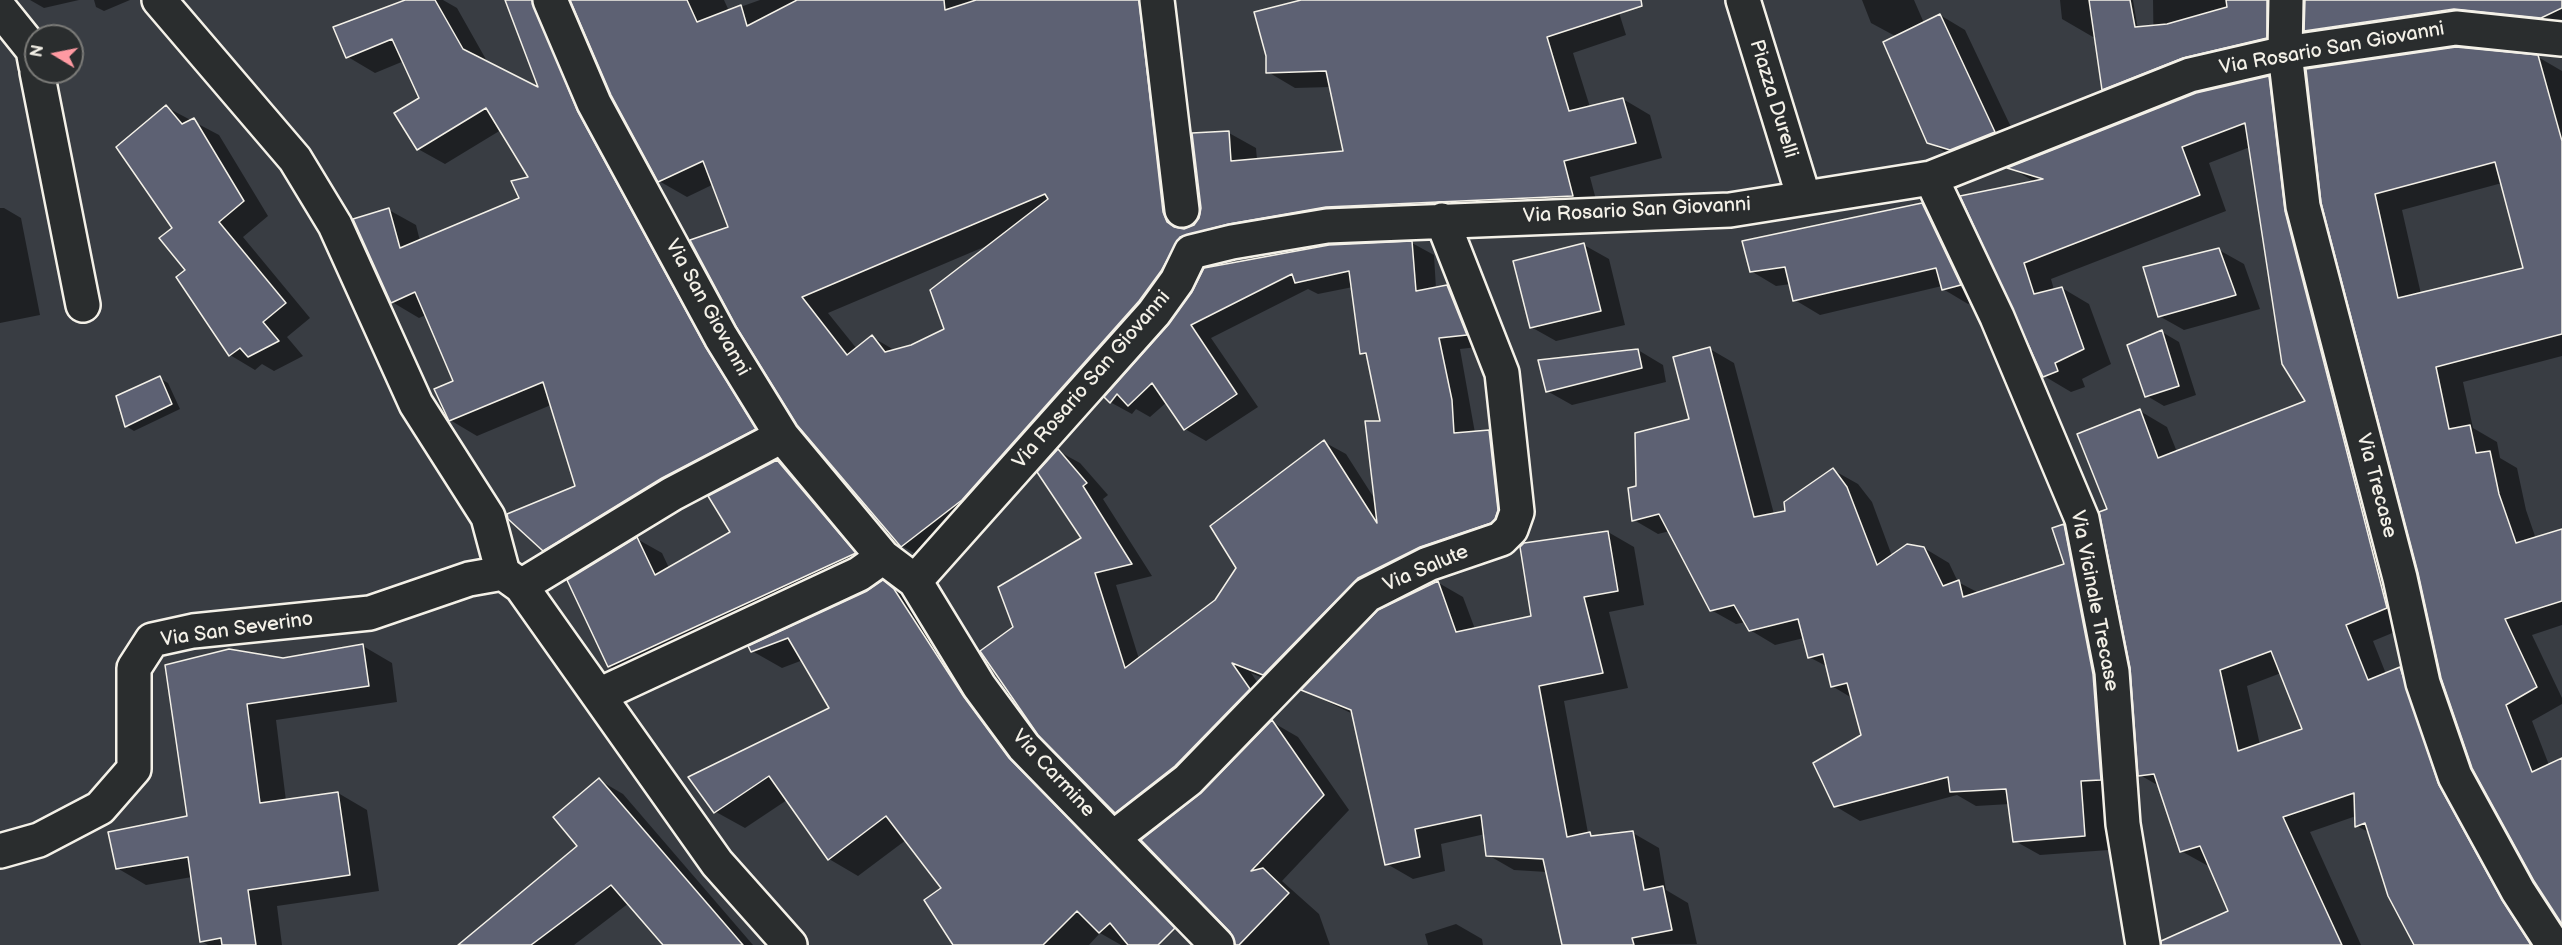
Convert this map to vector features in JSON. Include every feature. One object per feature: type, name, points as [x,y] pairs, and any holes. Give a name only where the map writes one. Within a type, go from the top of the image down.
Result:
[{"type":"street","points":[[159,0],[295,159],[335,225],[416,404],[488,517],[512,579],[599,695],[717,863],[790,945]]},
{"type":"street","name":"Via San Giovanni","points":[[550,0],[594,103],[721,337],[782,436],[883,557],[915,581]]},
{"type":"street","points":[[1157,0],[1182,210]]},
{"type":"street","name":"Piazza Durelli","points":[[1743,0],[1804,198]]},
{"type":"street","name":"Via Trecase","points":[[2286,0],[2285,53],[2303,206],[2400,578],[2423,682],[2455,776],[2518,891],[2553,945]]},
{"type":"street","points":[[0,9],[24,39]]},
{"type":"street","name":"Via Rosario San Giovanni","points":[[915,581],[1154,313],[1177,281],[1191,252],[1232,242],[1328,226],[1730,210],[1931,178],[2190,75],[2285,53],[2456,28],[2562,39]]},
{"type":"street","points":[[39,84],[83,305]]},
{"type":"street","name":"Via Vicinale Trecase","points":[[1931,178],[1997,317],[2082,519],[2112,672],[2123,824],[2143,945]]},
{"type":"street","name":"Via Salute","points":[[1113,838],[1188,780],[1367,595],[1428,564],[1501,539],[1511,529],[1516,512],[1502,373],[1442,220]]},
{"type":"street","points":[[512,579],[782,436]]},
{"type":"street","points":[[599,695],[860,574],[883,557]]},
{"type":"street","name":"Via San Severino","points":[[0,850],[39,840],[100,808],[134,769],[134,668],[152,640],[193,631],[370,613],[469,579],[512,579]]},
{"type":"street","name":"Via Carmine","points":[[915,581],[980,686],[1024,747],[1217,945]]},
{"type":"building","points":[[405,0],[435,0],[463,49],[538,87],[505,0],[532,0],[578,112],[705,346],[756,429],[662,478],[543,551],[508,519],[507,514],[575,486],[543,382],[449,421],[434,389],[453,381],[415,292],[391,303],[353,219],[389,208],[400,248],[519,198],[511,181],[528,177],[486,108],[417,150],[394,113],[419,98],[392,39],[346,58],[333,27]]},
{"type":"building","points":[[570,0],[687,0],[697,22],[741,5],[747,26],[797,0],[944,0],[945,10],[976,0],[1139,0],[1163,212],[1167,222],[1174,227],[1184,229],[1194,225],[1199,218],[1201,208],[1192,133],[1229,131],[1231,161],[1343,151],[1326,71],[1266,73],[1266,56],[1254,12],[1301,0],[1641,0],[1642,6],[1547,37],[1569,111],[1623,98],[1636,143],[1564,161],[1573,196],[1326,207],[1229,224],[1180,237],[1161,271],[1139,301],[962,500],[901,547],[797,425],[737,328],[690,240],[728,227],[703,161],[658,182],[611,95]],"holes":[[[1045,194],[1048,199],[930,290],[944,329],[911,345],[885,352],[872,335],[847,355],[802,297]]]},
{"type":"building","points":[[2089,0],[2130,0],[2135,27],[2167,24],[2227,7],[2226,0],[2267,0],[2267,38],[2183,58],[2102,90]]},
{"type":"building","points":[[2305,0],[2562,0],[2562,8],[2541,18],[2454,9],[2304,31]]},
{"type":"building","points":[[1940,14],[1995,132],[1950,150],[1927,143],[1883,42]]},
{"type":"building","points":[[2456,47],[2538,55],[2562,141],[2562,334],[2436,367],[2449,429],[2470,425],[2476,453],[2490,451],[2499,494],[2516,543],[2562,529],[2562,601],[2505,619],[2537,687],[2506,705],[2532,772],[2562,758],[2562,924],[2534,881],[2472,768],[2441,678],[2418,573],[2321,203],[2306,69]],"holes":[[[2495,162],[2523,268],[2398,298],[2375,194]]]},
{"type":"building","points":[[2269,76],[2285,211],[2387,608],[2346,625],[2368,680],[2400,667],[2439,785],[2502,900],[2531,945],[2414,945],[2388,896],[2365,823],[2355,827],[2354,793],[2283,817],[2342,945],[2161,945],[2161,941],[2228,911],[2200,846],[2180,852],[2154,774],[2138,776],[2130,668],[2099,512],[2107,509],[2077,434],[2140,409],[2158,458],[2305,401],[2282,364],[2245,123],[2182,147],[2200,195],[2024,263],[2034,294],[2062,287],[2084,349],[2055,363],[2058,371],[2043,377],[1960,196],[2043,179],[2007,168],[2196,93]],"holes":[[[2271,651],[2302,729],[2238,751],[2220,670]]]},
{"type":"building","points":[[166,105],[182,124],[194,118],[244,201],[219,222],[286,303],[263,322],[279,341],[248,357],[240,348],[229,356],[176,277],[185,270],[159,238],[172,228],[116,147]]},
{"type":"building","points":[[1922,203],[1961,285],[1942,290],[1936,268],[1793,301],[1785,267],[1750,272],[1742,241]]},
{"type":"building","points":[[1412,241],[1416,291],[1447,285],[1467,335],[1439,338],[1452,400],[1454,433],[1489,430],[1498,510],[1495,519],[1491,523],[1420,547],[1358,578],[1263,675],[1232,663],[1250,689],[1175,766],[1115,813],[1038,735],[980,651],[1013,627],[998,587],[1081,538],[1037,472],[1058,449],[1087,483],[1083,486],[1132,564],[1095,573],[1125,668],[1215,600],[1236,568],[1210,526],[1324,440],[1377,523],[1365,421],[1380,421],[1366,353],[1360,354],[1349,271],[1295,283],[1292,274],[1191,325],[1237,394],[1184,430],[1152,383],[1128,406],[1117,394],[1110,403],[1104,397],[1169,324],[1192,292],[1204,268],[1329,245]]},
{"type":"building","points":[[1584,243],[1601,311],[1530,328],[1513,261]]},
{"type":"building","points":[[2219,248],[2236,295],[2158,317],[2143,267]]},
{"type":"building","points":[[2162,330],[2179,386],[2145,397],[2127,345]]},
{"type":"building","points":[[1710,347],[1754,517],[1785,511],[1784,502],[1833,468],[1847,487],[1877,565],[1907,544],[1924,547],[1943,586],[1959,580],[1963,597],[2064,564],[2052,528],[2064,524],[2093,674],[2101,780],[2081,781],[2085,836],[2013,842],[2006,789],[1950,792],[1948,777],[1834,807],[1813,763],[1861,735],[1847,683],[1831,687],[1823,654],[1808,658],[1798,619],[1749,631],[1734,605],[1710,611],[1659,514],[1632,521],[1628,488],[1636,486],[1635,433],[1689,419],[1673,357]]},
{"type":"building","points":[[1638,349],[1642,368],[1546,392],[1538,360]]},
{"type":"building","points":[[160,376],[172,404],[125,427],[116,396]]},
{"type":"building","points":[[777,460],[856,553],[608,667],[567,580],[637,537],[655,575],[730,532],[708,496]]},
{"type":"building","points":[[1608,531],[1618,591],[1584,597],[1603,673],[1539,686],[1567,837],[1590,832],[1591,836],[1633,831],[1644,890],[1663,886],[1672,930],[1632,938],[1634,945],[1562,945],[1543,859],[1486,856],[1481,815],[1415,829],[1420,857],[1385,865],[1351,710],[1301,690],[1378,610],[1438,581],[1456,632],[1531,616],[1520,547],[1524,543]]},
{"type":"building","points":[[883,580],[894,589],[964,697],[1009,758],[1175,928],[1158,945],[1128,945],[1110,923],[1099,933],[1077,911],[1043,945],[953,945],[924,900],[941,888],[886,816],[828,860],[769,776],[714,813],[688,777],[829,708],[788,638],[751,652],[748,646],[867,591]]},
{"type":"building","points":[[363,644],[369,686],[247,704],[260,803],[338,792],[350,875],[248,890],[256,945],[222,945],[221,938],[200,942],[188,857],[116,869],[108,832],[187,816],[165,665],[229,649],[283,658]]},
{"type":"building","points":[[1272,720],[1324,795],[1251,871],[1263,868],[1289,893],[1239,945],[1235,945],[1230,932],[1141,840],[1201,793]]},
{"type":"building","points":[[599,778],[743,945],[663,945],[611,885],[531,945],[458,945],[577,846],[553,817]]}]
